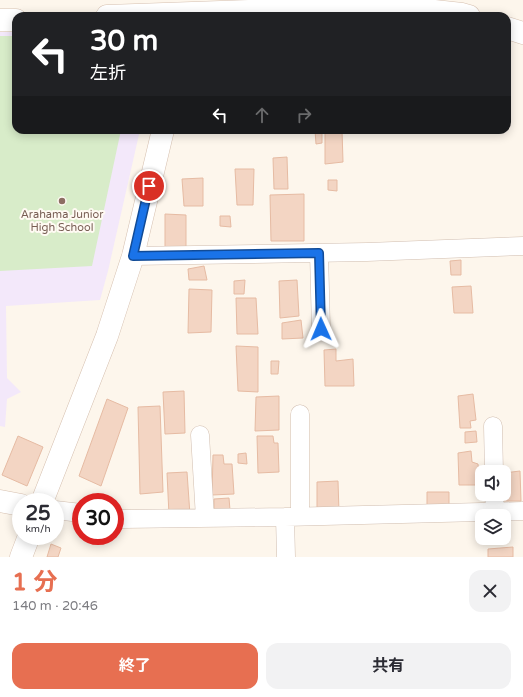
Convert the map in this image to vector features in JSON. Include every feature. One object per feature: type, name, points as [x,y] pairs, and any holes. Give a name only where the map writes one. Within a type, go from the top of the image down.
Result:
[{"type":"street","points":[[159,12],[283,5],[390,3],[465,10]]},
{"type":"street","points":[[0,20],[12,20]]},
{"type":"street","points":[[511,29],[523,33]]},
{"type":"street","points":[[46,493],[107,336],[133,256],[162,134]]},
{"type":"street","points":[[133,256],[367,252],[523,246]]},
{"type":"street","points":[[319,253],[321,329]]},
{"type":"street","points":[[286,557],[293,517],[300,414]]},
{"type":"street","points":[[493,426],[494,465]]},
{"type":"street","points":[[200,435],[205,518]]},
{"type":"street","points":[[0,501],[12,503]]},
{"type":"street","points":[[511,511],[523,511]]},
{"type":"street","points":[[124,519],[475,512]]},
{"type":"street","points":[[22,557],[26,545]]},
{"type":"shaded area","name":"Arahama Junior High School","points":[[0,32],[12,32],[12,134],[139,134],[100,300],[6,306],[7,378],[21,392],[7,399],[5,427],[0,426]]},
{"type":"green space","name":"Arahama Junior High School","points":[[0,36],[12,36],[12,134],[120,134],[92,266],[0,271]]},
{"type":"building","points":[[315,134],[322,134],[322,143],[316,144]]},
{"type":"building","points":[[325,134],[342,134],[343,162],[325,164]]},
{"type":"building","points":[[287,157],[288,189],[274,189],[273,158]]},
{"type":"building","points":[[235,169],[254,169],[253,205],[237,205]]},
{"type":"building","points":[[203,178],[203,206],[184,206],[182,179]]},
{"type":"building","points":[[328,180],[337,180],[337,191],[328,190]]},
{"type":"building","points":[[304,194],[304,241],[271,241],[270,195]]},
{"type":"building","points":[[165,214],[186,215],[186,251],[165,251]]},
{"type":"building","points":[[220,216],[230,216],[231,227],[220,226]]},
{"type":"building","points":[[461,260],[461,275],[451,275],[450,261]]},
{"type":"building","points":[[204,266],[207,280],[189,280],[188,269]]},
{"type":"building","points":[[245,280],[244,294],[234,294],[234,281]]},
{"type":"building","points":[[297,280],[299,316],[280,318],[279,281]]},
{"type":"building","points":[[471,286],[473,313],[454,313],[452,287]]},
{"type":"building","points":[[189,289],[212,290],[211,332],[188,333]]},
{"type":"building","points":[[236,298],[256,298],[258,334],[237,334]]},
{"type":"building","points":[[301,320],[303,338],[282,339],[282,323]]},
{"type":"building","points":[[236,346],[258,347],[258,392],[238,391]]},
{"type":"building","points":[[336,349],[336,361],[353,359],[354,386],[325,386],[324,350]]},
{"type":"building","points":[[271,361],[279,361],[278,374],[271,374]]},
{"type":"building","points":[[184,391],[185,433],[165,434],[163,392]]},
{"type":"building","points":[[473,394],[476,420],[470,421],[471,428],[460,428],[458,396]]},
{"type":"building","points":[[279,396],[279,430],[255,431],[256,397]]},
{"type":"building","points":[[107,399],[128,408],[101,486],[79,476]]},
{"type":"building","points":[[160,406],[163,492],[140,494],[138,407]]},
{"type":"building","points":[[476,431],[477,442],[465,443],[465,432]]},
{"type":"building","points":[[18,436],[43,447],[27,486],[2,475]]},
{"type":"building","points":[[257,436],[273,436],[274,443],[278,443],[279,472],[258,473]]},
{"type":"building","points":[[471,451],[472,462],[478,464],[475,465],[475,485],[459,485],[458,453]]},
{"type":"building","points":[[246,453],[247,464],[238,463],[238,454]]},
{"type":"building","points":[[213,455],[223,455],[224,464],[232,464],[234,494],[212,495]]},
{"type":"building","points":[[520,471],[521,501],[511,501],[511,472]]},
{"type":"building","points":[[187,472],[190,515],[169,515],[167,473]]},
{"type":"building","points":[[338,481],[339,512],[317,512],[317,482]]},
{"type":"building","points":[[427,492],[449,492],[449,505],[427,505]]},
{"type":"building","points":[[229,498],[230,510],[214,511],[214,499]]},
{"type":"building","points":[[51,545],[61,548],[58,557],[47,557]]},
{"type":"building","points":[[513,547],[513,557],[488,557],[488,549]]},
{"type":"place","name":"Arahama Junior High School","points":[[62,201]]},
{"type":"route","points":[[149,186],[133,256],[319,253],[321,329]]}]
